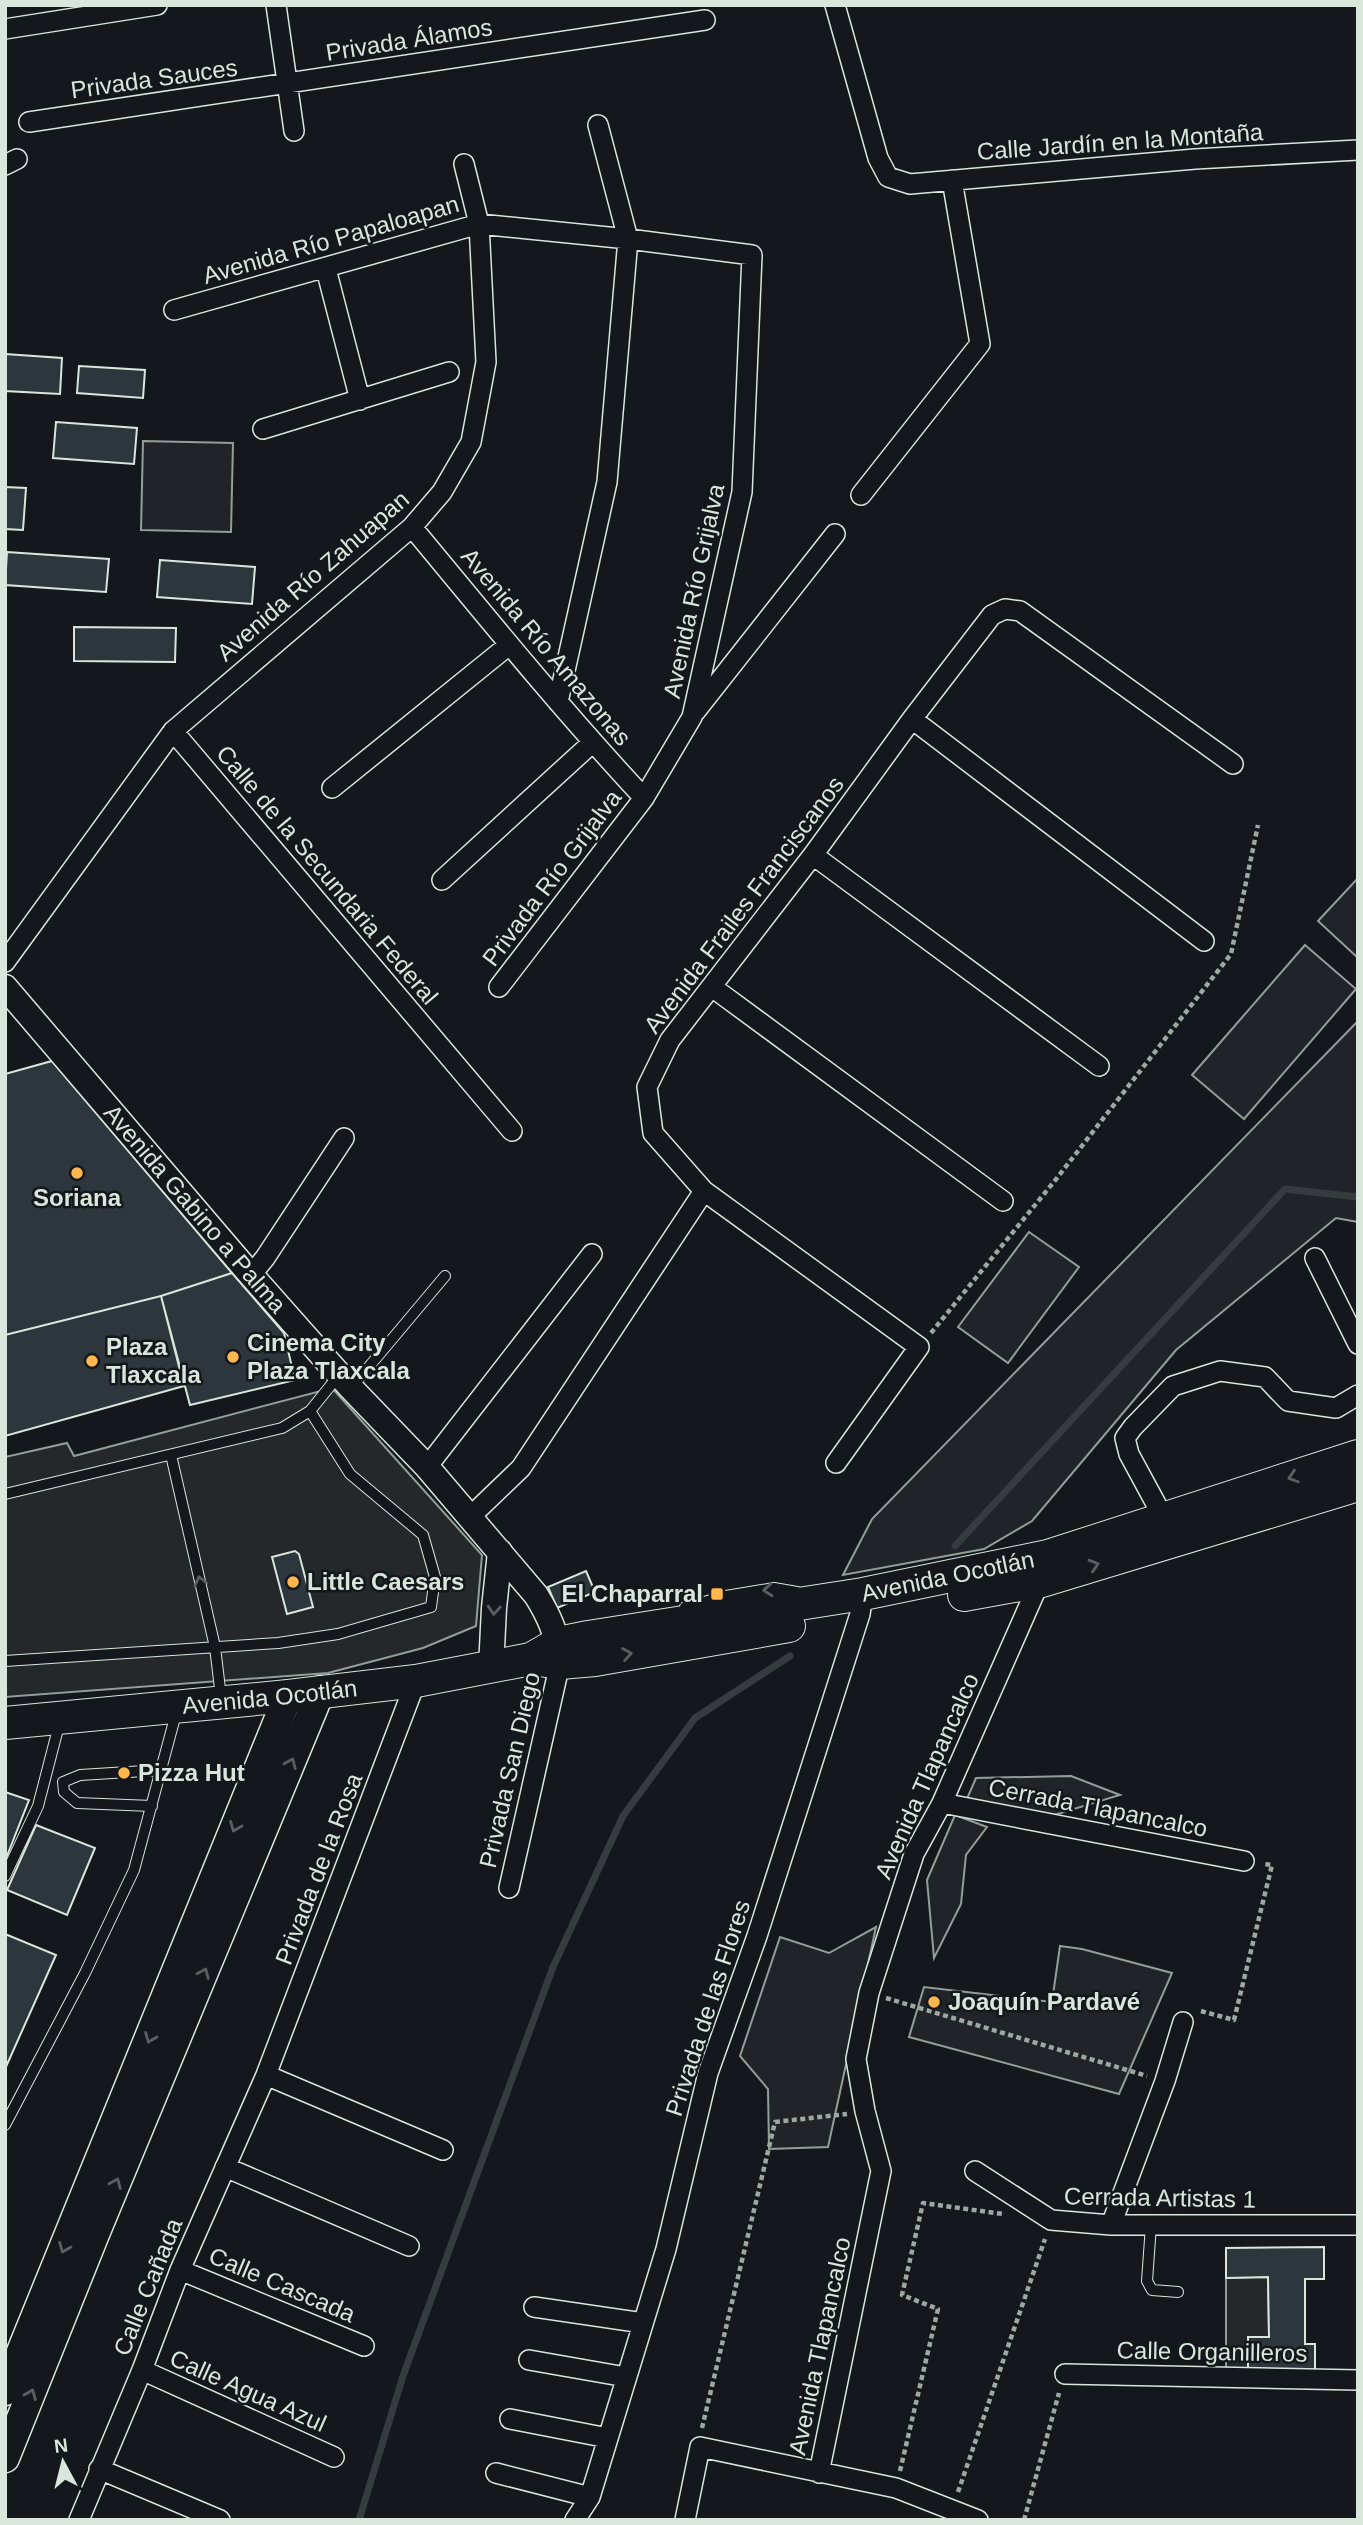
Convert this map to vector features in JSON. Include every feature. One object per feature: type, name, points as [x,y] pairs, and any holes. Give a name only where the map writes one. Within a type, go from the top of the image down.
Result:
[{"type":"main road","name":"Avenida Ocotlán","points":[[1170,1529],[1358,1455]]},
{"type":"main road","name":"Avenida Ocotlán","points":[[550,1655],[595,1660],[853,1602],[1045,1568],[1170,1529],[1358,1485]]},
{"type":"main road","name":"Avenida Ocotlán","points":[[5,1723],[416,1681],[550,1655],[650,1622],[853,1602]]},
{"type":"main road","points":[[5,2458],[321,1690]]},
{"type":"main road","points":[[5,2391],[288,1696]]},
{"type":"street","points":[[5,29],[157,5]]},
{"type":"street","points":[[276,5],[293,131]]},
{"type":"street","name":"Calle Jardín en la Montaña","points":[[835,5],[878,158],[888,177],[910,184],[1195,159],[1358,150]]},
{"type":"street","name":"Privada Álamos","points":[[287,84],[705,20]]},
{"type":"street","name":"Privada Sauces","points":[[29,122],[287,84]]},
{"type":"street","points":[[558,702],[607,482],[628,239],[598,125]]},
{"type":"street","name":"Avenida Río Zahuapan","points":[[5,961],[173,731],[412,527],[442,492],[471,442],[486,362],[479,224],[464,164]]},
{"type":"street","points":[[861,495],[980,344],[952,180]]},
{"type":"street","name":"Avenida Río Papaloapan","points":[[174,310],[479,224],[752,255]]},
{"type":"street","name":"Avenida Río Grijalva","points":[[645,798],[692,717],[742,492],[752,255]]},
{"type":"street","points":[[326,269],[360,400]]},
{"type":"street","points":[[263,429],[449,372]]},
{"type":"street","name":"Avenida Río Amazonas","points":[[412,527],[558,702],[645,798]]},
{"type":"street","points":[[692,717],[835,534]]},
{"type":"street","name":"Avenida Frailes Franciscanos","points":[[919,1347],[704,1191],[653,1133],[647,1087],[670,1040],[813,855],[992,615],[1005,609],[1020,611],[1233,764]]},
{"type":"street","points":[[332,788],[509,645]]},
{"type":"street","points":[[912,719],[1204,941]]},
{"type":"street","name":"Calle de la Secundaria Federal","points":[[173,731],[512,1132]]},
{"type":"street","points":[[442,880],[593,742]]},
{"type":"street","name":"Privada Río Grijalva","points":[[499,988],[645,798]]},
{"type":"street","points":[[813,855],[1099,1066]]},
{"type":"street","name":"Avenida Gabino a Palma","points":[[5,987],[251,1275],[345,1381],[427,1467],[536,1595],[549,1616],[550,1655]]},
{"type":"street","points":[[712,987],[1003,1201]]},
{"type":"street","points":[[251,1275],[344,1138]]},
{"type":"street","points":[[470,1517],[521,1468],[704,1191]]},
{"type":"street","points":[[427,1467],[592,1254]]},
{"type":"street","points":[[1315,1258],[1358,1344]]},
{"type":"street","points":[[836,1463],[919,1347]]},
{"type":"street","points":[[1170,1529],[1129,1454],[1125,1438],[1173,1386],[1220,1371],[1265,1377],[1289,1401],[1336,1408],[1358,1395]]},
{"type":"street","points":[[491,1668],[500,1552]]},
{"type":"street","name":"Avenida Tlapancalco","points":[[819,2473],[881,2171],[865,2111],[856,2059],[869,1993],[914,1854],[942,1803],[1045,1568]]},
{"type":"street","name":"Privada de las Flores","points":[[575,2520],[590,2497],[666,2249],[708,2073],[757,1936],[853,1602]]},
{"type":"street","name":"Privada San Diego","points":[[509,1888],[550,1655]]},
{"type":"street","name":"Privada de la Rosa","points":[[266,2075],[416,1681]]},
{"type":"street","name":"Cerrada Tlapancalco","points":[[942,1803],[1244,1861]]},
{"type":"street","points":[[1111,2225],[1191,2016]]},
{"type":"street","points":[[266,2075],[443,2150]]},
{"type":"street","name":"Calle Cañada","points":[[79,2520],[142,2370],[180,2270],[266,2075]]},
{"type":"street","points":[[225,2167],[409,2246]]},
{"type":"street","name":"Cerrada Artistas 1","points":[[975,2171],[1051,2220],[1111,2225],[1358,2225]]},
{"type":"street","name":"Calle Cascada","points":[[180,2270],[365,2346]]},
{"type":"street","points":[[534,2307],[643,2323]]},
{"type":"street","points":[[529,2360],[626,2377]]},
{"type":"street","name":"Calle Agua Azul","points":[[142,2370],[334,2457]]},
{"type":"street","name":"Calle Organilleros","points":[[1065,2374],[1358,2380]]},
{"type":"street","points":[[510,2418],[608,2438]]},
{"type":"street","points":[[685,2520],[701,2447],[895,2488],[978,2520]]},
{"type":"street","points":[[99,2469],[220,2520]]},
{"type":"street","points":[[496,2473],[590,2497]]},
{"type":"lane","points":[[5,1494],[282,1428],[310,1411],[345,1381],[445,1276]]},
{"type":"lane","points":[[5,1661],[278,1643],[338,1634],[431,1607],[435,1577],[423,1535],[350,1474],[310,1411]]},
{"type":"lane","points":[[171,1455],[215,1647],[222,1702]]},
{"type":"lane","points":[[674,1610],[726,1596],[775,1588],[853,1602]]},
{"type":"lane","points":[[5,2125],[85,1973],[134,1870],[178,1706]]},
{"type":"lane","points":[[5,1876],[38,1806],[61,1717]]},
{"type":"lane","points":[[152,1806],[77,1802],[64,1792],[63,1782],[79,1775],[161,1770]]},
{"type":"lane","points":[[1151,2225],[1147,2281],[1152,2290],[1178,2292]]},
{"type":"path","points":[[919,1347],[1057,1178],[1231,954],[1258,825]]},
{"type":"path","points":[[1191,2016],[1234,2020],[1272,1865]]},
{"type":"path","points":[[869,1993],[1165,2081]]},
{"type":"path","points":[[701,2447],[701,2431],[775,2122],[865,2111]]},
{"type":"path","points":[[895,2488],[939,2309],[902,2295],[923,2203],[1051,2220],[952,2511]]},
{"type":"path","points":[[1024,2520],[1065,2374]]},
{"type":"shaded area","points":[[143,441],[233,443],[231,532],[141,530]]},
{"type":"shaded area","points":[[1358,878],[1358,958],[1318,921]]},
{"type":"shaded area","points":[[1305,945],[1356,989],[1244,1119],[1192,1075]]},
{"type":"shaded area","points":[[1358,1021],[1358,1222],[1336,1218],[1176,1350],[1032,1521],[984,1549],[843,1575],[872,1519]]},
{"type":"shaded area","points":[[1029,1232],[1079,1267],[1008,1363],[958,1327]]},
{"type":"shaded area","points":[[332,1388],[482,1555],[476,1626],[423,1648],[328,1673],[5,1697],[5,1457],[67,1443],[74,1456]]},
{"type":"shaded area","points":[[1071,1776],[1120,1795],[1051,1816],[966,1801],[976,1778]]},
{"type":"shaded area","points":[[955,1815],[987,1827],[966,1855],[961,1904],[934,1958],[927,1880]]},
{"type":"shaded area","points":[[876,1927],[828,2147],[769,2149],[768,2089],[740,2056],[780,1937],[829,1953]]},
{"type":"shaded area","points":[[1060,1946],[1082,1949],[1172,1973],[1119,2094],[909,2037],[924,1987],[1052,2002]]},
{"type":"shaded area","points":[[1268,2277],[1269,2337],[1248,2338],[1248,2371],[1226,2372],[1226,2278]]},
{"type":"building","points":[[5,354],[62,358],[60,394],[5,391]]},
{"type":"building","points":[[79,366],[145,370],[143,398],[77,393]]},
{"type":"building","points":[[56,422],[137,428],[134,464],[53,458]]},
{"type":"building","points":[[5,487],[26,488],[23,530],[5,529]]},
{"type":"building","points":[[7,552],[109,559],[106,592],[5,585]]},
{"type":"building","points":[[160,560],[255,567],[252,604],[157,597]]},
{"type":"building","points":[[74,627],[176,628],[175,662],[74,661]]},
{"type":"building","name":"Soriana","points":[[52,1061],[232,1273],[161,1296],[5,1335],[5,1074]]},
{"type":"building","name":"Cinema City Plaza Tlaxcala","points":[[232,1273],[284,1333],[295,1380],[190,1405],[161,1296]]},
{"type":"building","name":"Plaza Tlaxcala","points":[[161,1296],[184,1386],[5,1436],[5,1335]]},
{"type":"building","name":"Little Caesars","points":[[295,1551],[299,1554],[313,1607],[287,1614],[272,1557]]},
{"type":"building","points":[[586,1571],[595,1592],[557,1608],[548,1587]]},
{"type":"building","points":[[5,1792],[29,1800],[5,1861]]},
{"type":"building","points":[[36,1825],[95,1848],[67,1915],[7,1890]]},
{"type":"building","points":[[5,1934],[56,1955],[5,2069]]},
{"type":"building","points":[[1324,2247],[1324,2279],[1305,2279],[1305,2344],[1315,2344],[1315,2371],[1248,2371],[1248,2337],[1269,2337],[1268,2277],[1226,2278],[1226,2248]]},
{"type":"waterway","points":[[955,1546],[1285,1189],[1358,1197]]},
{"type":"waterway","points":[[359,2520],[403,2376],[553,1967],[623,1816],[695,1718],[790,1656]]},
{"type":"place","name":"Soriana","points":[[77,1173]]},
{"type":"place","name":"Cinema City Plaza Tlaxcala","points":[[233,1357]]},
{"type":"place","name":"Plaza Tlaxcala","points":[[92,1361]]},
{"type":"place","name":"Little Caesars","points":[[293,1582]]},
{"type":"place","name":"El Chaparral","points":[[717,1594]]},
{"type":"place","name":"Pizza Hut","points":[[124,1773]]},
{"type":"place","name":"Joaquín Pardavé","points":[[934,2002]]}]
